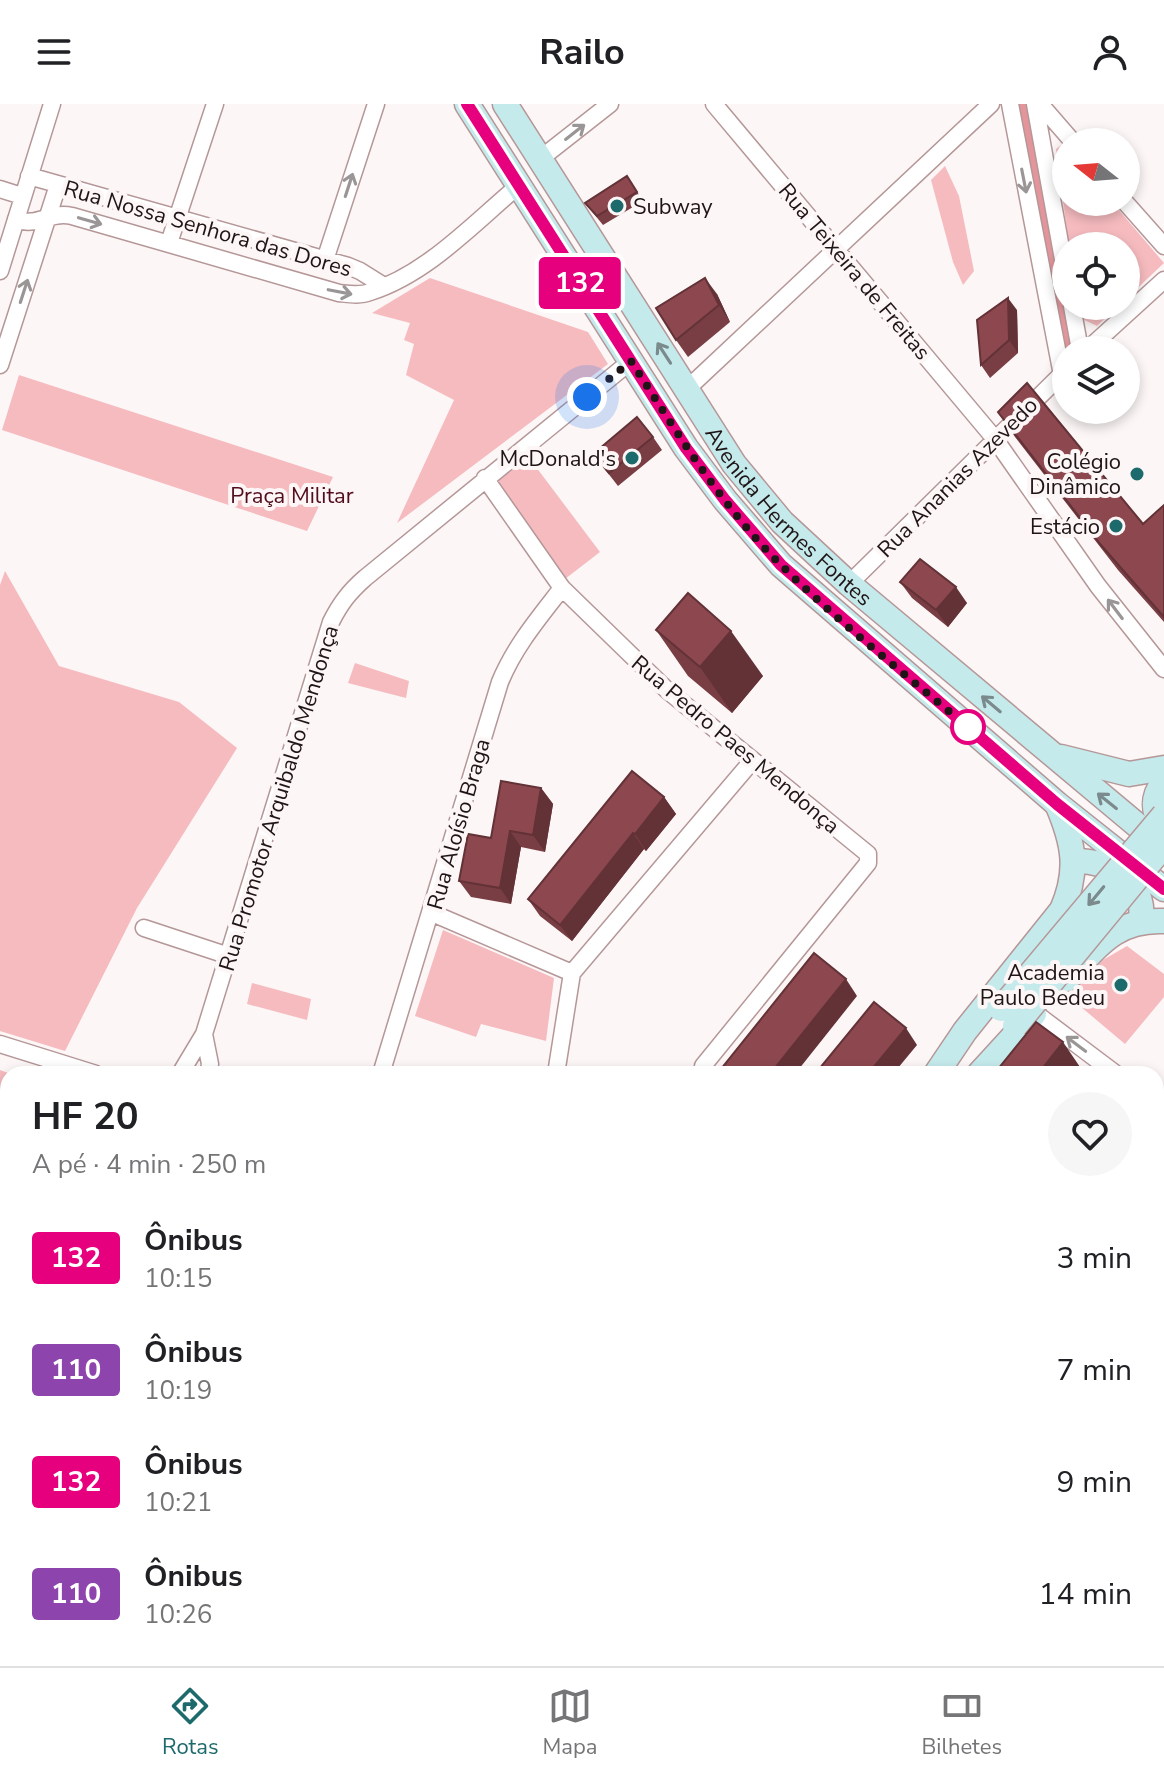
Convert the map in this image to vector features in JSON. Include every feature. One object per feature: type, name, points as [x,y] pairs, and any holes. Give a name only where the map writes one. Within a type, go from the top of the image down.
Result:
[{"type":"main road","name":"Avenida Hermes Fontes","points":[[467,104],[686,448],[725,500],[781,565],[1057,804],[1164,889]]},
{"type":"main road","name":"Avenida Hermes Fontes","points":[[505,104],[734,464],[782,522],[849,584],[1164,847]]},
{"type":"main road","points":[[1051,754],[1129,774],[1155,772],[1164,768]]},
{"type":"main road","points":[[1164,781],[1156,793],[1154,805],[1157,818],[1164,827]]},
{"type":"main road","points":[[944,1066],[965,1031],[1062,910],[1074,861],[1069,833],[1057,804]]},
{"type":"main road","points":[[983,1066],[1164,815]]},
{"type":"main road","points":[[1017,1016],[1164,847]]},
{"type":"main road","points":[[950,1066],[1017,1016],[1113,933],[1152,921],[1122,875],[1098,862],[1074,861]]},
{"type":"street","points":[[0,271],[52,104]]},
{"type":"street","points":[[169,243],[215,104]]},
{"type":"street","points":[[325,260],[376,104]]},
{"type":"street","points":[[540,159],[610,104]]},
{"type":"street","name":"Rua Teixeira de Freitas","points":[[714,104],[995,439],[1098,586],[1164,669]]},
{"type":"street","points":[[687,389],[991,104]]},
{"type":"street","points":[[1010,104],[1057,336]]},
{"type":"street","points":[[1037,104],[1060,128]]},
{"type":"street","points":[[1037,104],[1059,232]]},
{"type":"street","name":"Rua Nossa Senhora das Dores","points":[[29,176],[325,260],[360,271],[384,286]]},
{"type":"street","points":[[0,365],[58,185]]},
{"type":"street","name":"Rua Nossa Senhora das Dores","points":[[16,219],[31,224],[55,213],[72,216],[339,293],[368,293],[429,261],[517,187]]},
{"type":"street","points":[[0,189],[22,196]]},
{"type":"street","points":[[1137,216],[1164,246]]},
{"type":"street","points":[[1102,336],[1164,280]]},
{"type":"street","name":"Rua Promotor Arquibaldo Mendonça","points":[[185,1066],[204,1034],[283,773],[331,622],[339,606],[357,585],[631,361]]},
{"type":"street","name":"Rua Ananias Azevedo","points":[[849,584],[1052,384]]},
{"type":"street","name":"Rua Pedro Paes Mendonça","points":[[485,478],[562,588],[668,691],[868,854],[869,858],[703,1066]]},
{"type":"street","name":"Rua Aloísio Braga","points":[[384,1066],[500,682],[511,656],[562,588]]},
{"type":"street","points":[[557,1066],[572,973],[752,761]]},
{"type":"street","points":[[432,913],[572,973]]},
{"type":"street","points":[[144,928],[229,956]]},
{"type":"street","points":[[1017,1016],[1102,1066]]},
{"type":"street","name":"Rua Promotor Arquibaldo Mendonça","points":[[204,1034],[210,1066]]},
{"type":"street","points":[[0,1044],[48,1066]]},
{"type":"green space","points":[[945,166],[959,196],[974,271],[963,285],[953,262],[931,180]]},
{"type":"green space","points":[[1065,216],[1124,216],[1138,232],[1067,232]]},
{"type":"green space","points":[[1140,235],[1164,263],[1140,286]]},
{"type":"green space","points":[[430,278],[588,332],[608,364],[397,523],[454,400],[406,375],[414,344],[404,340],[410,323],[372,313]]},
{"type":"green space","points":[[1084,320],[1103,320],[1097,326]]},
{"type":"green space","name":"Praça Militar","points":[[19,375],[333,477],[307,531],[2,430]]},
{"type":"green space","points":[[527,455],[600,552],[565,579],[497,482]]},
{"type":"green space","points":[[5,571],[59,666],[179,702],[237,748],[137,908],[65,1051],[0,1031],[0,585]]},
{"type":"green space","points":[[355,663],[409,681],[406,698],[348,683]]},
{"type":"green space","points":[[443,930],[554,978],[546,1041],[481,1024],[476,1037],[415,1016]]},
{"type":"green space","name":"Academia Paulo Bedeu","points":[[1127,946],[1164,974],[1164,997],[1125,1044],[1068,996],[1103,960]]},
{"type":"green space","points":[[252,983],[311,999],[307,1020],[247,1004]]},
{"type":"building","points":[[627,176],[637,192],[597,216],[585,203]]},
{"type":"building","points":[[705,278],[719,305],[676,340],[656,308]]},
{"type":"building","points":[[1008,298],[1009,340],[981,365],[977,320]]},
{"type":"building","name":"Estácio","points":[[1027,383],[1052,413],[1052,424],[1061,424],[1143,524],[1164,505],[1164,617],[1101,545],[998,412]]},
{"type":"building","points":[[637,417],[653,437],[609,473],[593,454]]},
{"type":"building","points":[[920,559],[956,587],[936,610],[900,582]]},
{"type":"building","points":[[688,593],[731,631],[700,667],[656,630]]},
{"type":"building","points":[[632,771],[664,797],[560,925],[528,899]]},
{"type":"building","points":[[501,781],[541,788],[533,835],[510,831],[500,888],[459,881],[468,834],[491,838]]},
{"type":"building","points":[[814,953],[846,979],[776,1066],[723,1066]]},
{"type":"building","points":[[874,1002],[906,1028],[875,1066],[822,1066]]},
{"type":"building","points":[[1036,1022],[1063,1042],[1044,1066],[1000,1066]]},
{"type":"waterway","points":[[1025,104],[1062,336]]},
{"type":"bus line","name":"132","points":[[467,104],[686,448],[725,500],[781,565],[1057,804],[1164,889]]},
{"type":"place","name":"Subway","points":[[617,206]]},
{"type":"place","name":"McDonald's","points":[[632,458]]},
{"type":"place","name":"Colégio Dinâmico","points":[[1137,474]]},
{"type":"place","name":"Estácio","points":[[1116,526]]},
{"type":"place","name":"Academia Paulo Bedeu","points":[[1121,985]]},
{"type":"route","points":[[587,397],[631,361],[686,448],[725,500],[781,565],[971,730],[968,727]]}]
